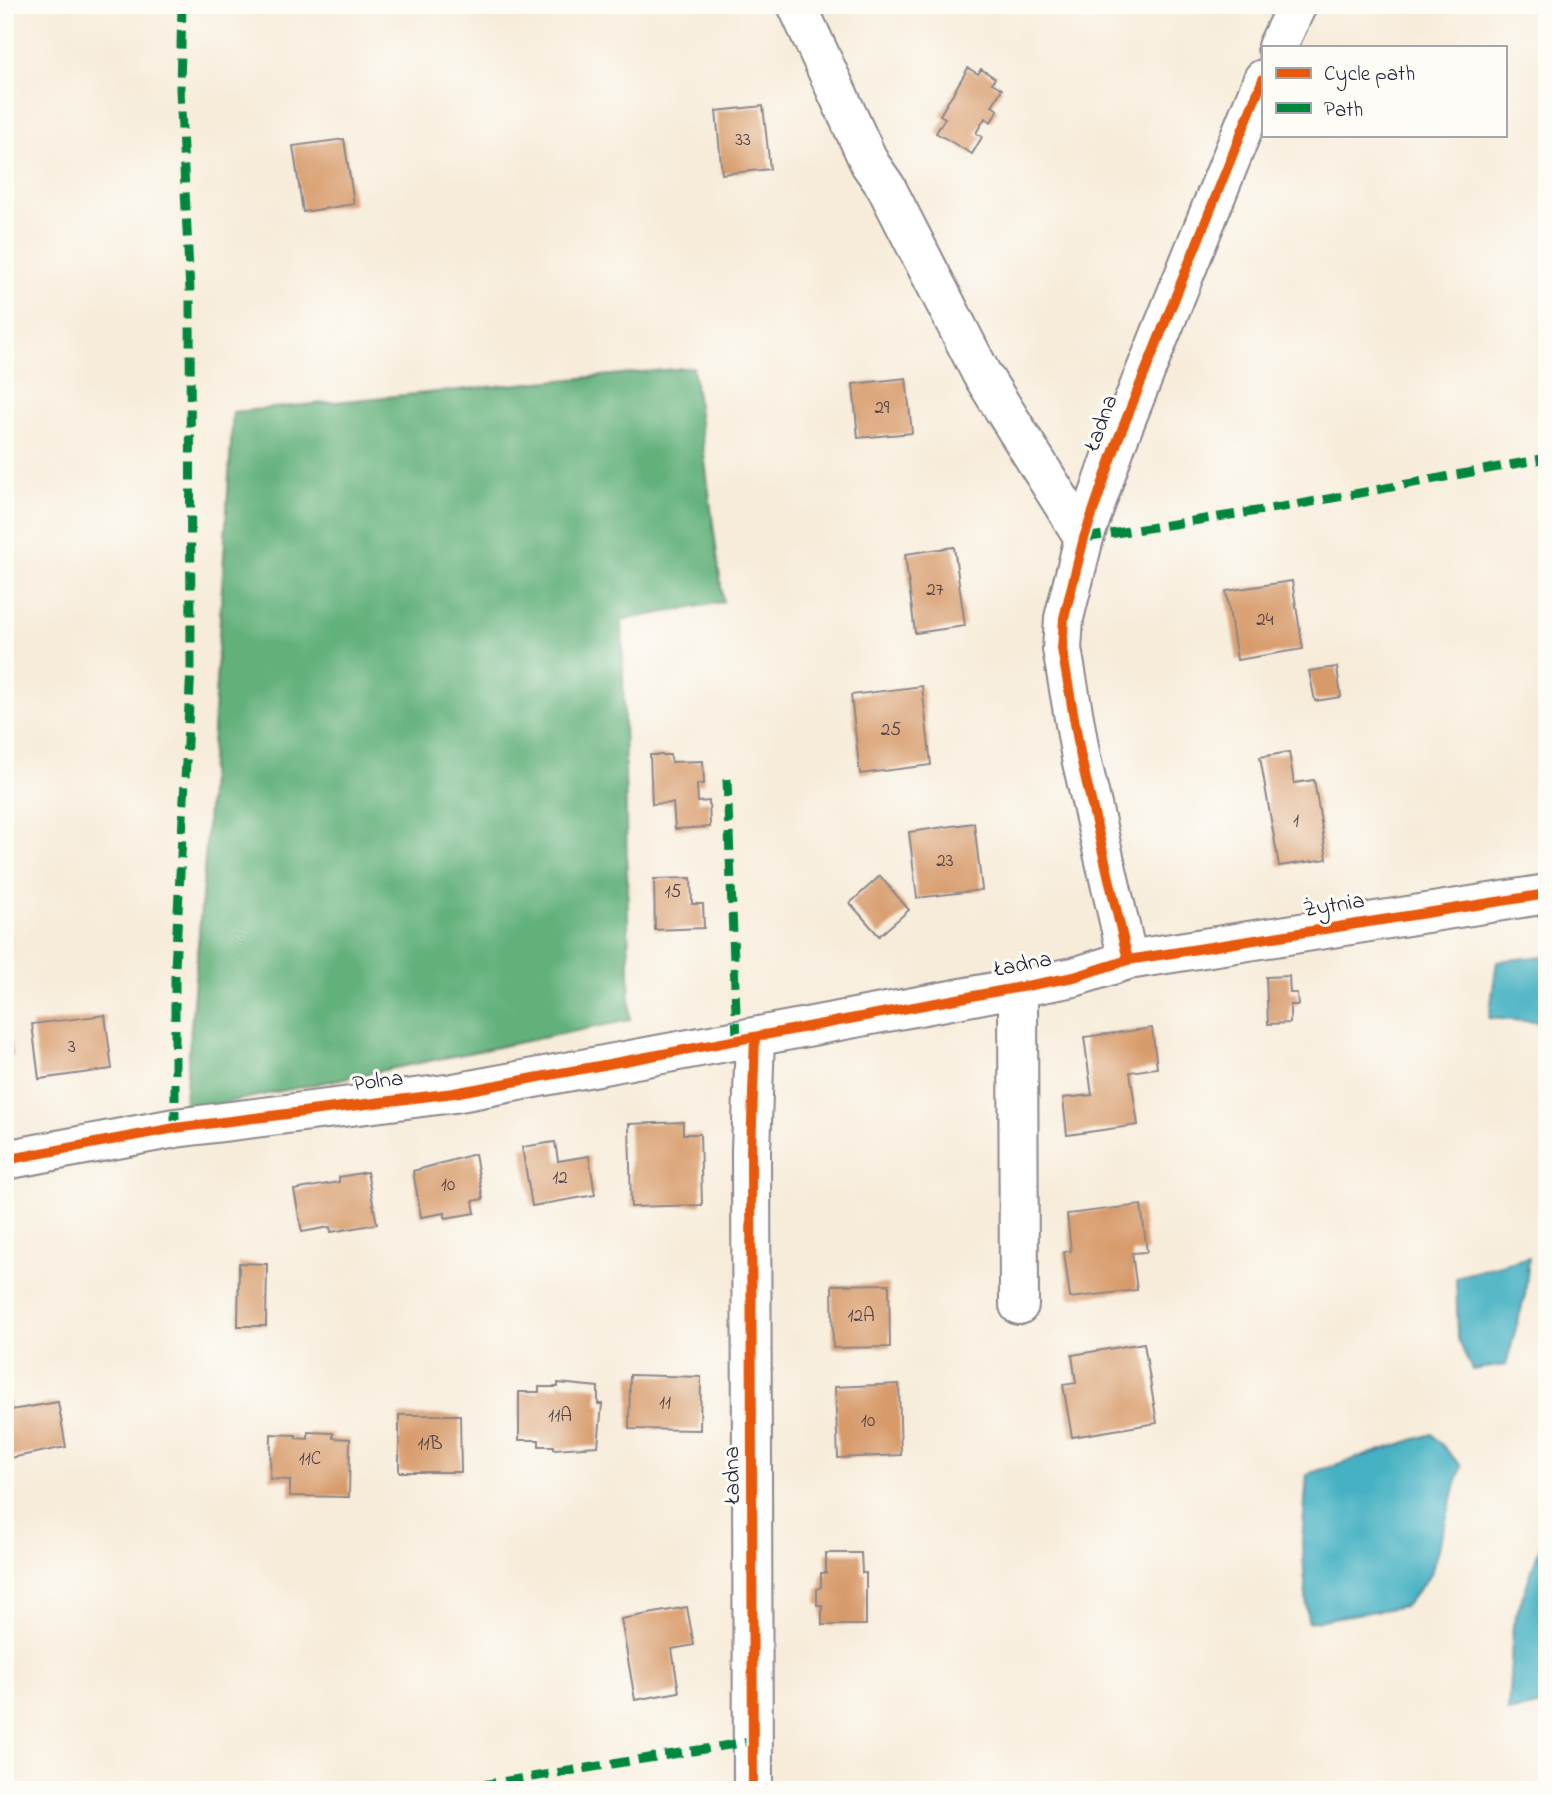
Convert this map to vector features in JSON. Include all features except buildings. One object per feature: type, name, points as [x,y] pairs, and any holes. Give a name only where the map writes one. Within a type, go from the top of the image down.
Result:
[{"type":"street","points":[[797,5],[870,164],[886,187],[975,363],[1084,538]]},
{"type":"street","points":[[1277,46],[1297,5]]},
{"type":"street","name":"Ładna","points":[[753,1790],[755,1495],[751,1152],[755,1037],[1074,976],[1128,960],[1081,758],[1062,649],[1064,618],[1084,538],[1163,323],[1262,81]]},
{"type":"street","name":"Żytnia","points":[[1128,960],[1547,894]]},
{"type":"street","points":[[1018,987],[1019,1305]]},
{"type":"street","name":"Polna","points":[[5,1160],[175,1128],[454,1093],[755,1037]]},
{"type":"green space","points":[[693,367],[723,602],[622,620],[630,1020],[184,1111],[204,873],[233,412]]},
{"type":"water","points":[[1547,956],[1547,1023],[1489,1018],[1497,961]]},
{"type":"water","points":[[1529,1257],[1525,1295],[1506,1365],[1472,1370],[1458,1339],[1456,1277]]},
{"type":"water","points":[[1432,1434],[1461,1466],[1431,1574],[1405,1606],[1308,1622],[1302,1543],[1307,1474]]},
{"type":"water","points":[[1547,1527],[1547,1704],[1508,1712],[1513,1624]]},
{"type":"marked path","points":[[175,1128],[175,968],[191,668],[190,291],[180,89],[182,5]]},
{"type":"marked path","points":[[1084,538],[1295,505],[1547,458]]},
{"type":"marked path","points":[[727,779],[737,1039]]},
{"type":"marked path","points":[[451,1790],[754,1741]]},
{"type":"cycle path","points":[[1128,960],[1081,758],[1062,649],[1064,618],[1084,538],[1117,442],[1262,81]]},
{"type":"cycle path","points":[[5,1160],[175,1128],[454,1093],[1074,977],[1128,960],[1547,894]]},
{"type":"cycle path","points":[[753,1790],[751,1151],[755,1037]]}]
